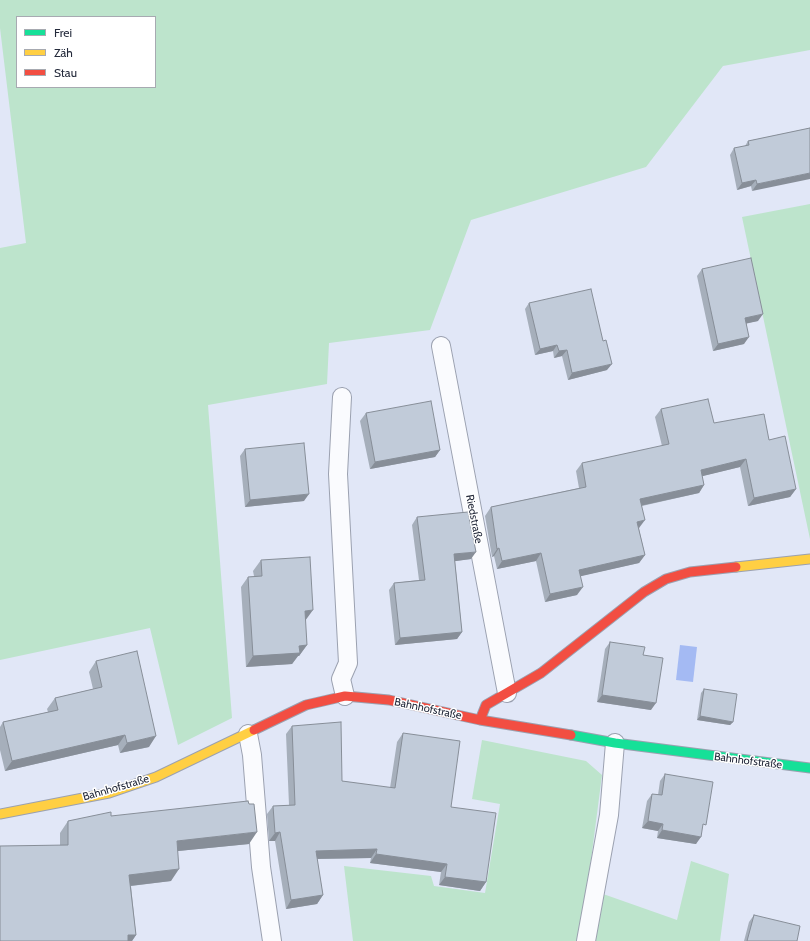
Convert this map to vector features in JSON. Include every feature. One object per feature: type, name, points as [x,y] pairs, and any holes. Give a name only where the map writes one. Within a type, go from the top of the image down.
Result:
[{"type":"street","points":[[480,720],[486,705],[541,673],[644,592],[666,579],[690,572],[810,559]]},
{"type":"street","name":"Bahnhofstraße","points":[[0,814],[109,792],[156,777],[306,705],[345,696],[389,700],[480,720],[615,743],[810,768]]},
{"type":"lane","name":"Riedstraße","points":[[441,346],[507,693]]},
{"type":"lane","points":[[342,397],[338,474],[348,664],[341,679],[345,696]]},
{"type":"lane","points":[[248,734],[252,755],[261,867],[272,941]]},
{"type":"lane","points":[[586,941],[609,815],[615,743]]},
{"type":"green space","points":[[0,0],[810,0],[810,50],[723,66],[646,167],[471,220],[430,330],[329,343],[327,384],[208,405],[232,718],[178,745],[150,628],[0,660],[0,248],[26,243],[0,28]]},
{"type":"green space","points":[[810,204],[810,539],[742,217]]},
{"type":"green space","points":[[482,740],[586,761],[602,775],[587,891],[606,895],[677,920],[691,861],[729,874],[720,941],[353,941],[344,866],[431,876],[434,886],[485,893],[500,804],[472,799]]},
{"type":"water","points":[[680,645],[697,647],[693,682],[676,680]]},
{"type":"building","points":[[810,128],[810,173],[757,184],[756,180],[742,183],[734,148],[749,145],[748,141]]},
{"type":"building","points":[[751,258],[763,314],[745,318],[749,337],[718,344],[702,269]]},
{"type":"building","points":[[591,289],[603,341],[606,340],[612,364],[572,373],[567,350],[559,351],[557,345],[540,349],[529,303]]},
{"type":"building","points":[[708,399],[714,423],[764,414],[769,440],[785,436],[796,489],[754,498],[746,459],[701,470],[704,485],[640,499],[645,520],[637,522],[645,555],[579,570],[583,587],[550,594],[541,553],[502,561],[499,548],[497,549],[491,507],[586,487],[582,463],[669,444],[661,409]]},
{"type":"building","points":[[431,401],[440,450],[375,462],[366,413]]},
{"type":"building","points":[[304,443],[309,494],[250,500],[245,449]]},
{"type":"building","points":[[468,512],[476,552],[454,554],[462,632],[400,638],[394,583],[425,580],[417,517]]},
{"type":"building","points":[[310,557],[313,610],[305,611],[307,645],[299,646],[300,653],[253,656],[248,577],[262,576],[261,560]]},
{"type":"building","points":[[610,642],[645,647],[643,655],[663,658],[656,703],[602,695]]},
{"type":"building","points":[[137,651],[156,736],[127,743],[125,735],[12,761],[3,722],[58,710],[55,698],[102,687],[96,661]]},
{"type":"building","points":[[704,689],[737,694],[733,722],[700,716]]},
{"type":"building","points":[[341,722],[342,781],[395,788],[403,733],[460,741],[451,807],[496,813],[486,882],[445,877],[447,864],[376,854],[377,849],[316,851],[323,895],[291,900],[280,832],[275,833],[273,806],[295,805],[292,726]]},
{"type":"building","points":[[665,774],[713,782],[706,825],[703,824],[701,837],[662,830],[663,824],[648,821],[652,794],[662,795]]},
{"type":"building","points":[[248,801],[249,804],[254,804],[257,832],[177,841],[179,869],[129,875],[136,935],[128,935],[128,941],[0,941],[0,846],[68,845],[68,821],[111,812],[111,816]]},
{"type":"building","points":[[754,915],[800,926],[797,941],[747,941]]},
{"type":"traffic: fast","points":[[571,735],[615,743],[810,768]]},
{"type":"traffic: slow","points":[[736,567],[810,559]]},
{"type":"traffic: slow","points":[[0,814],[109,793],[156,777],[254,730]]},
{"type":"traffic: jam","points":[[480,720],[486,705],[541,673],[644,592],[666,579],[690,572],[736,567]]},
{"type":"traffic: jam","points":[[254,730],[306,705],[345,696],[389,700],[480,720],[571,735]]}]
